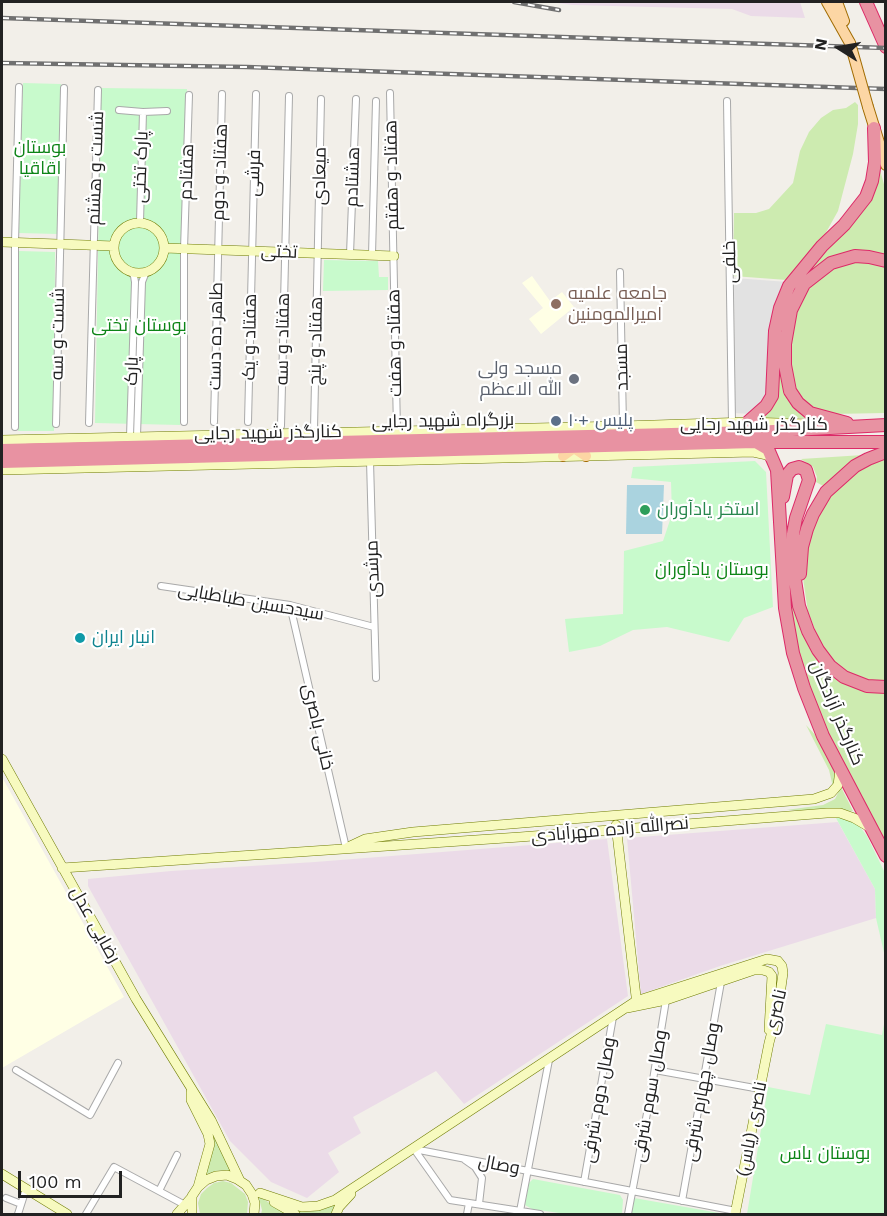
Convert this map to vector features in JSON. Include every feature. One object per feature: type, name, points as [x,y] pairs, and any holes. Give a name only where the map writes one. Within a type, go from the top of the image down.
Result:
[{"type":"highway","points":[[866,2],[884,44]]},
{"type":"highway","points":[[748,422],[766,406],[772,396],[776,320],[789,286],[866,197],[875,162],[874,129]]},
{"type":"highway","points":[[859,427],[817,416],[803,408],[794,398],[787,384],[785,365],[787,326],[790,310],[798,293],[810,278],[823,268],[839,260],[855,256],[885,261]]},
{"type":"highway","name":"بزرگراه شهید رجایی","points":[[2,450],[623,430],[755,432],[885,425]]},
{"type":"highway","points":[[755,442],[768,449],[773,460]]},
{"type":"highway","name":"بزرگراه شهید رجایی","points":[[2,462],[755,442],[885,442]]},
{"type":"highway","points":[[804,620],[802,547],[813,514],[826,492],[844,474],[868,459],[885,452]]},
{"type":"highway","name":"کنارگذر آزادگان","points":[[773,460],[777,470],[780,556],[785,608],[793,653],[817,721],[885,856]]},
{"type":"highway","points":[[780,510],[788,476],[792,469],[799,467],[806,470],[809,480],[796,519],[792,550],[795,586],[804,620],[822,657],[836,671],[856,683],[885,687]]},
{"type":"main road","points":[[827,2],[850,44]]},
{"type":"main road","points":[[837,2],[885,165]]},
{"type":"main road","points":[[562,456],[574,448],[586,456]]},
{"type":"street","points":[[15,427],[15,243],[19,87]]},
{"type":"street","name":"شست و سه","points":[[56,424],[64,88]]},
{"type":"street","name":"شست و هشتم","points":[[89,423],[98,90]]},
{"type":"street","name":"هفتاد و هفتم","points":[[390,93],[394,256]]},
{"type":"street","name":"هفتاد و دوم","points":[[218,250],[222,94]]},
{"type":"street","name":"فرشی","points":[[251,251],[256,94]]},
{"type":"street","name":"هفتادم","points":[[184,423],[184,249],[189,95]]},
{"type":"street","name":"هفتاد و سه","points":[[281,426],[289,96]]},
{"type":"street","name":"میعادی","points":[[318,253],[321,99]]},
{"type":"street","name":"هشتادم","points":[[350,254],[356,99]]},
{"type":"street","points":[[372,255],[376,101]]},
{"type":"street","name":"خلفی","points":[[727,101],[732,422]]},
{"type":"street","points":[[119,110],[167,111]]},
{"type":"street","name":"پارک تختی","points":[[140,222],[143,112]]},
{"type":"street","points":[[140,222],[160,233],[164,248],[159,263],[146,272],[130,271],[118,261],[114,246],[119,232],[132,223],[140,222]]},
{"type":"street","points":[[2,242],[114,246]]},
{"type":"street","name":"تختی","points":[[164,248],[394,256]]},
{"type":"street","name":"طاهر ده دست","points":[[214,422],[218,250]]},
{"type":"street","name":"هفتاد و یک","points":[[248,422],[251,251]]},
{"type":"street","name":"هفتاد و پنج","points":[[314,429],[318,253]]},
{"type":"street","name":"هفتاد و هفت","points":[[394,256],[397,430]]},
{"type":"street","name":"پارک","points":[[130,271],[134,276],[138,312]]},
{"type":"street","name":"پارک","points":[[134,434],[138,312],[142,282],[146,272]]},
{"type":"street","name":"مسجد","points":[[620,272],[623,430]]},
{"type":"street","name":"کنارگذر شهید رجایی","points":[[2,440],[134,434],[397,430],[623,430],[732,422],[859,427]]},
{"type":"street","name":"کنارگذر شهید رجایی","points":[[2,470],[753,452],[766,455],[773,460]]},
{"type":"street","name":"مرشدی","points":[[370,461],[376,678]]},
{"type":"street","name":"سیدحسین طباطبایی","points":[[161,586],[290,605],[375,627]]},
{"type":"street","name":"خانی باصری","points":[[290,605],[346,848]]},
{"type":"street","name":"رضایی عدل","points":[[2,759],[136,999],[191,1090]]},
{"type":"street","name":"نصرالله زاده مهرآبادی","points":[[346,848],[365,839],[413,832],[814,799],[831,793],[838,785],[840,767]]},
{"type":"street","name":"نصرالله زاده مهرآبادی","points":[[62,868],[834,813],[854,818],[871,828]]},
{"type":"street","points":[[615,815],[636,1004]]},
{"type":"street","name":"ناصری","points":[[260,1193],[302,1207],[318,1206],[334,1200],[627,1008],[767,959],[778,961],[783,973],[778,1009],[769,1043]]},
{"type":"street","name":"ناصری","points":[[636,1004],[666,1000],[754,970],[769,972],[773,984],[769,1043]]},
{"type":"street","name":"وصال چهارم شرقی","points":[[682,1201],[722,982]]},
{"type":"street","name":"وصال سوم شرقی","points":[[628,1215],[666,1000]]},
{"type":"street","name":"وصال دوم شرقی","points":[[584,1182],[613,1017]]},
{"type":"street","name":"ناصری (یاس)","points":[[735,1213],[769,1043]]},
{"type":"street","points":[[520,1211],[549,1060]]},
{"type":"street","points":[[16,1070],[90,1115],[118,1063]]},
{"type":"street","points":[[655,1070],[760,1089]]},
{"type":"street","points":[[191,1090],[211,1120],[243,1183],[252,1194],[255,1203],[254,1215]]},
{"type":"street","points":[[191,1090],[191,1100],[208,1134],[210,1144],[198,1187]]},
{"type":"street","points":[[414,1149],[450,1200],[540,1215]]},
{"type":"street","name":"وصال","points":[[414,1149],[735,1213]]},
{"type":"street","points":[[159,1191],[177,1155]]},
{"type":"street","points":[[462,1158],[475,1167],[482,1178],[479,1204]]},
{"type":"street","points":[[86,1215],[114,1167],[185,1205]]},
{"type":"street","points":[[2,1174],[67,1215]]},
{"type":"street","points":[[177,1215],[206,1180],[227,1175],[295,1215]]},
{"type":"street","points":[[336,1215],[339,1207],[363,1182]]},
{"type":"street","points":[[18,1215],[26,1190]]},
{"type":"street","points":[[192,1196],[190,1207],[192,1215]]},
{"type":"street","points":[[6,1198],[21,1204]]},
{"type":"street","points":[[467,1215],[469,1203]]},
{"type":"shaded area","points":[[549,2],[800,2],[805,18],[751,16],[732,9],[573,5]]},
{"type":"shaded area","name":"جامعه علمیه امیرالمومنین","points":[[532,276],[550,301],[562,292],[574,307],[541,334],[529,319],[543,308],[522,283]]},
{"type":"shaded area","points":[[734,278],[788,282],[766,400],[750,414],[735,413]]},
{"type":"shaded area","points":[[2,777],[124,997],[2,1068]]},
{"type":"shaded area","points":[[838,822],[875,889],[876,918],[720,966],[641,994],[627,838]]},
{"type":"shaded area","points":[[607,839],[628,996],[464,1104],[436,1071],[353,1117],[361,1133],[328,1153],[339,1172],[307,1198],[271,1182],[230,1141],[88,886],[88,879],[171,871]]},
{"type":"green space","name":"بوستان اقاقیا","points":[[23,83],[61,84],[57,234],[19,233]]},
{"type":"green space","name":"بوستان تختی","points":[[101,88],[187,89],[180,425],[95,423]]},
{"type":"green space","points":[[855,102],[858,105],[858,124],[853,154],[838,211],[824,236],[787,280],[733,276],[734,213],[756,213],[769,209],[793,183],[800,151],[809,132],[821,118],[833,110],[846,108]]},
{"type":"green space","points":[[879,166],[885,188],[885,256],[864,253],[796,288],[782,371],[811,418],[760,418],[779,332],[793,287],[864,209],[872,194]]},
{"type":"green space","points":[[19,251],[55,252],[54,431],[18,431]]},
{"type":"green space","points":[[324,260],[378,261],[379,277],[388,277],[388,290],[323,291]]},
{"type":"green space","points":[[854,260],[873,262],[885,268],[885,413],[832,414],[811,408],[796,394],[793,386],[789,354],[793,317],[804,292],[822,273]]},
{"type":"green space","points":[[863,455],[825,487],[816,482],[817,477],[813,467],[801,459]]},
{"type":"green space","points":[[885,457],[885,683],[857,679],[839,668],[823,650],[808,612],[803,578],[806,549],[820,508],[843,481],[876,460]]},
{"type":"green space","name":"بوستان یادآوران","points":[[755,461],[766,472],[773,607],[744,618],[729,642],[667,627],[633,630],[600,646],[569,652],[565,619],[623,614],[624,551],[663,541],[672,514],[671,482],[631,478],[633,467]]},
{"type":"green space","points":[[788,562],[805,636],[817,659],[885,691],[885,842],[817,711],[797,646],[792,619]]},
{"type":"green space","points":[[806,725],[819,739],[835,772],[836,782],[833,787],[829,770]]},
{"type":"green space","points":[[841,787],[853,811],[786,810],[823,805],[835,799]]},
{"type":"green space","points":[[842,817],[857,823],[867,836],[885,873],[885,957],[876,918],[875,889],[836,818]]},
{"type":"green space","name":"بوستان یاس","points":[[885,1019],[886,1205],[884,1214],[747,1214],[768,1087],[810,1095],[826,1024],[882,1035]]},
{"type":"green space","points":[[213,1133],[234,1173],[224,1170],[204,1175],[213,1142]]},
{"type":"green space","points":[[533,1179],[620,1195],[623,1200],[622,1214],[566,1214],[532,1209],[525,1205],[529,1183]]},
{"type":"green space","points":[[223,1181],[231,1183],[245,1194],[248,1202],[247,1214],[200,1214],[198,1203],[201,1194],[214,1183]]},
{"type":"green space","points":[[258,1195],[275,1207],[289,1214],[261,1214]]},
{"type":"green space","points":[[634,1198],[725,1214],[631,1214]]},
{"type":"green space","points":[[340,1201],[331,1214],[301,1214],[292,1210],[307,1212],[320,1210]]},
{"type":"water","name":"استخر یادآوران","points":[[627,485],[664,485],[662,534],[626,534]]},
{"type":"railway","points":[[514,2],[559,10]]},
{"type":"railway","points":[[2,18],[886,48]]},
{"type":"railway","points":[[2,63],[247,67],[886,89]]},
{"type":"place","name":"جامعه علمیه امیرالمومنین","points":[[556,304]]},
{"type":"place","name":"مسجد ولی الله الاعظم","points":[[574,379]]},
{"type":"place","name":"پلیس +۱۰","points":[[556,421]]},
{"type":"place","name":"استخر یادآوران","points":[[645,510]]},
{"type":"place","name":"انبار ایران","points":[[80,638]]}]
